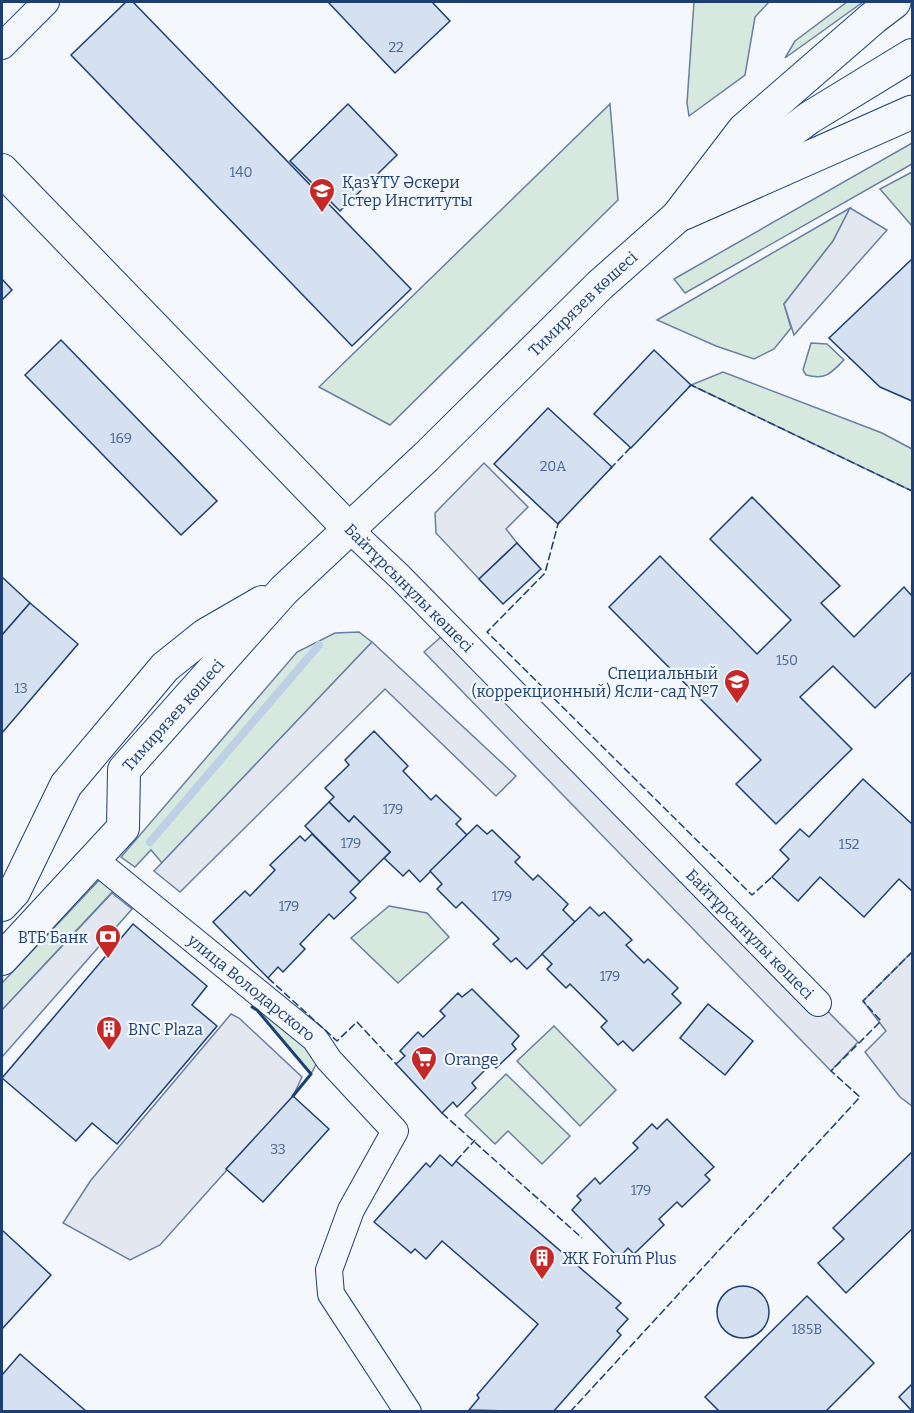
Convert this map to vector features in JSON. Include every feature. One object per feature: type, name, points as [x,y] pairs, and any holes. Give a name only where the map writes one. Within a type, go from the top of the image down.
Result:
[{"type":"main road","points":[[679,215],[744,130],[894,2]]},
{"type":"main road","points":[[679,215],[912,112]]},
{"type":"street","points":[[2,45],[46,2]]},
{"type":"street","name":"Тимирязев көшесі","points":[[2,959],[123,828],[124,770],[284,590],[426,457],[600,285],[679,215],[809,118],[912,55]]},
{"type":"street","name":"Байтұрсынұлы көшесі","points":[[2,170],[349,529],[400,577],[818,1003]]},
{"type":"street","name":"Тимирязев көшесі","points":[[8,898],[66,784],[165,667],[205,635],[284,590]]},
{"type":"street","name":"улица Володарского","points":[[94,860],[315,1039],[329,1060],[395,1131],[351,1210],[329,1270],[331,1294],[408,1412]]},
{"type":"shaded area","points":[[694,2],[769,2],[755,17],[745,75],[689,116],[687,103]]},
{"type":"shaded area","points":[[847,2],[863,2],[785,58],[795,41]]},
{"type":"shaded area","points":[[610,104],[618,200],[390,425],[319,387]]},
{"type":"shaded area","points":[[912,143],[912,164],[685,293],[674,279]]},
{"type":"shaded area","points":[[912,172],[912,226],[880,189]]},
{"type":"shaded area","points":[[850,208],[833,241],[784,304],[791,328],[774,349],[754,359],[716,346],[657,320]]},
{"type":"shaded area","points":[[850,208],[887,230],[794,335],[784,304],[833,241]]},
{"type":"shaded area","points":[[811,343],[827,344],[844,360],[827,375],[818,377],[806,375],[803,370]]},
{"type":"shaded area","points":[[723,372],[882,433],[912,449],[912,491],[691,385]]},
{"type":"shaded area","points":[[484,463],[528,507],[506,529],[517,543],[479,579],[436,533],[435,513]]},
{"type":"shaded area","points":[[450,629],[858,1042],[831,1071],[424,652]]},
{"type":"shaded area","points":[[359,632],[372,642],[162,863],[151,850],[135,867],[121,857],[297,652],[335,633]]},
{"type":"shaded area","points":[[372,642],[516,776],[496,796],[385,689],[180,892],[154,871]]},
{"type":"shaded area","points":[[102,877],[115,889],[2,1010],[2,983]]},
{"type":"shaded area","points":[[112,893],[132,909],[2,1057],[2,1010]]},
{"type":"shaded area","points":[[389,906],[427,913],[449,937],[398,983],[351,938]]},
{"type":"shaded area","points":[[912,952],[912,1106],[900,1097],[865,1052],[886,1031],[863,1001]]},
{"type":"shaded area","points":[[269,1007],[321,1055],[311,1074],[257,1010]]},
{"type":"shaded area","points":[[231,1014],[239,1018],[302,1077],[293,1096],[160,1245],[130,1260],[63,1223],[91,1180]]},
{"type":"shaded area","points":[[554,1026],[616,1090],[580,1126],[517,1061]]},
{"type":"shaded area","points":[[506,1074],[570,1136],[542,1164],[508,1131],[495,1144],[465,1115]]},
{"type":"building","points":[[126,2],[133,2],[411,289],[352,346],[71,55]]},
{"type":"building","points":[[328,2],[432,2],[450,21],[395,73]]},
{"type":"building","points":[[348,104],[397,155],[340,211],[290,161]]},
{"type":"building","points":[[912,259],[912,401],[880,387],[829,338]]},
{"type":"building","points":[[2,279],[12,290],[2,300]]},
{"type":"building","points":[[61,340],[217,501],[181,535],[25,375]]},
{"type":"building","points":[[654,350],[691,385],[631,448],[594,414]]},
{"type":"building","points":[[548,408],[612,467],[558,524],[494,464]]},
{"type":"building","points":[[752,497],[840,586],[821,603],[854,637],[904,587],[912,596],[912,672],[875,708],[833,666],[800,697],[852,749],[776,824],[736,784],[761,760],[609,607],[660,556],[757,654],[791,620],[710,539]]},
{"type":"building","points":[[517,543],[541,569],[503,604],[479,579]]},
{"type":"building","points":[[2,577],[30,603],[2,635]]},
{"type":"building","points":[[30,603],[78,644],[2,733],[2,635]]},
{"type":"building","points":[[374,731],[408,766],[403,771],[431,800],[436,795],[461,819],[456,824],[467,835],[420,882],[409,870],[403,876],[384,858],[390,852],[354,816],[349,822],[329,802],[334,797],[325,788],[349,765],[345,760]]},
{"type":"building","points":[[863,779],[912,824],[912,891],[899,879],[864,917],[820,877],[798,901],[772,877],[789,859],[780,850],[800,829],[809,837]]},
{"type":"building","points":[[329,802],[349,822],[354,816],[390,852],[360,882],[305,826]]},
{"type":"building","points":[[477,825],[487,834],[492,830],[520,857],[515,862],[533,880],[538,875],[568,904],[563,910],[575,922],[527,969],[516,958],[511,962],[493,944],[499,939],[462,902],[456,908],[437,889],[442,884],[430,871]]},
{"type":"building","points":[[312,834],[360,882],[350,892],[356,898],[334,919],[329,914],[300,944],[305,949],[283,972],[278,967],[268,978],[213,922],[245,891],[250,896],[275,870],[270,865],[300,836],[305,841]]},
{"type":"building","points":[[590,907],[599,916],[604,912],[632,940],[626,945],[644,963],[648,959],[678,988],[672,994],[681,1003],[633,1051],[623,1041],[618,1045],[601,1027],[607,1021],[570,984],[566,988],[547,969],[552,964],[542,954]]},
{"type":"building","name":"BNC Plaza","points":[[133,924],[207,986],[192,1005],[217,1026],[117,1144],[92,1123],[76,1141],[2,1078]]},
{"type":"building","points":[[472,989],[519,1036],[512,1044],[516,1049],[496,1068],[492,1063],[472,1083],[476,1088],[457,1107],[453,1102],[442,1113],[396,1064],[405,1056],[400,1051],[418,1032],[423,1037],[445,1016],[440,1011],[458,993],[462,997]]},
{"type":"building","points":[[708,1004],[753,1041],[725,1075],[680,1038]]},
{"type":"building","points":[[293,1096],[329,1129],[263,1202],[226,1169]]},
{"type":"building","points":[[667,1119],[714,1167],[705,1175],[710,1180],[682,1207],[677,1202],[659,1219],[664,1225],[634,1254],[628,1248],[619,1258],[572,1210],[581,1200],[577,1196],[595,1178],[600,1184],[638,1148],[633,1143],[652,1124],[657,1129]]},
{"type":"building","points":[[912,1152],[912,1229],[846,1293],[818,1263],[844,1239],[833,1228]]},
{"type":"building","name":"ЖК Forum Plus","points":[[440,1155],[452,1166],[456,1161],[621,1303],[616,1308],[628,1319],[617,1331],[621,1335],[553,1412],[469,1410],[479,1398],[477,1395],[538,1324],[442,1241],[426,1259],[415,1249],[411,1253],[374,1222],[426,1163],[430,1167]]},
{"type":"building","points":[[2,1230],[51,1275],[2,1329]]},
{"type":"building","points":[[738,1286],[748,1286],[762,1293],[769,1312],[762,1331],[748,1338],[738,1338],[728,1334],[721,1327],[717,1317],[717,1307],[721,1297],[728,1290]]},
{"type":"building","points":[[807,1296],[874,1363],[825,1412],[720,1412],[705,1397]]},
{"type":"building","points":[[20,1354],[87,1412],[2,1412],[2,1375]]},
{"type":"building","points":[[912,1384],[912,1411],[899,1397]]},
{"type":"waterway","points":[[150,842],[319,645]]},
{"type":"fence","points":[[689,387],[691,385],[912,491]]},
{"type":"fence","points":[[610,469],[633,445]]},
{"type":"fence","points":[[560,521],[545,573],[487,632],[752,895],[772,877]]},
{"type":"fence","points":[[570,1412],[860,1097],[831,1071],[881,1021],[863,1001],[912,952]]},
{"type":"fence","points":[[268,978],[337,1041],[357,1022],[396,1064]]},
{"type":"fence","points":[[442,1113],[582,1238]]},
{"type":"fence","points":[[456,1161],[475,1140]]},
{"type":"wall","points":[[252,1007],[311,1074],[293,1096]]},
{"type":"place","name":"ҚазҰТУ Әскери Істер Институты","points":[[322,214]]},
{"type":"place","name":"Специальный (коррекционный) Ясли-сад №7","points":[[737,705]]},
{"type":"place","name":"ВТБ Банк","points":[[108,960]]},
{"type":"place","name":"BNC Plaza","points":[[109,1052]]},
{"type":"place","name":"Orange","points":[[424,1082]]},
{"type":"place","name":"ЖК Forum Plus","points":[[542,1281]]}]
